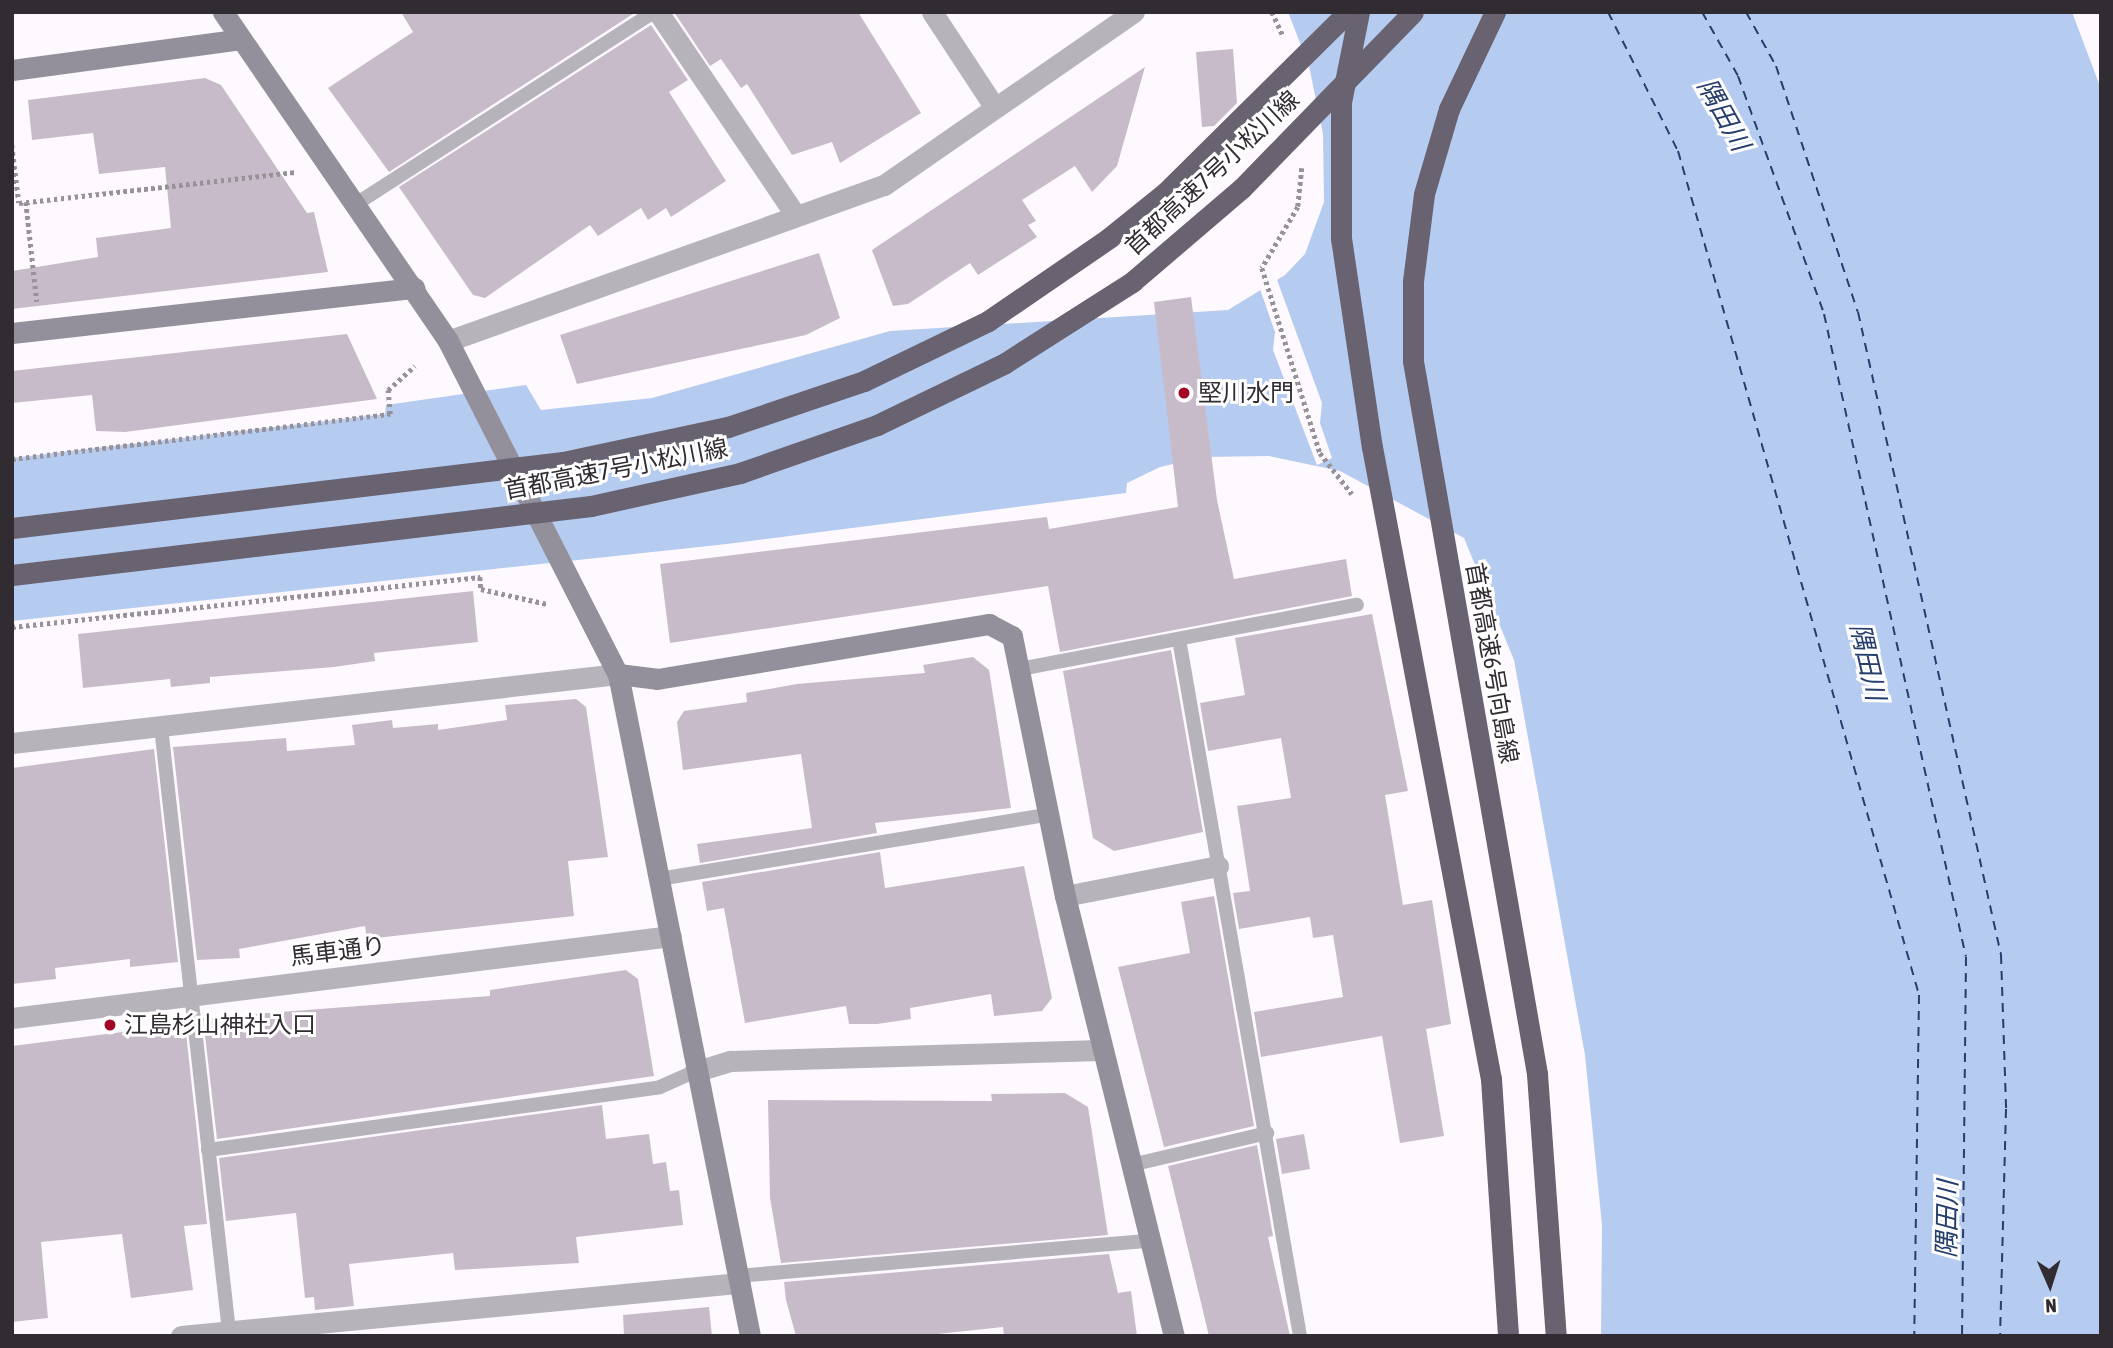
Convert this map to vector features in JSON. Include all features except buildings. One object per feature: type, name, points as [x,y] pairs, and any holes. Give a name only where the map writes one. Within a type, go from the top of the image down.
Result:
[{"type":"highway","name":"首都高速7号小松川線","points":[[12,528],[563,462],[728,427],[864,381],[988,321],[1109,239],[1166,192],[1348,12]]},
{"type":"highway","points":[[1359,12],[1339,136],[1341,238],[1372,447],[1489,1066],[1508,1336]]},
{"type":"highway","name":"首都高速7号小松川線","points":[[12,575],[591,506],[740,473],[877,425],[1005,363],[1132,282],[1242,188],[1413,12]]},
{"type":"highway","name":"首都高速6号向島線","points":[[1495,12],[1449,109],[1424,194],[1413,281],[1413,360],[1537,1074],[1556,1336]]},
{"type":"street","points":[[223,12],[415,288],[448,341],[618,674],[671,936],[694,1072],[750,1336]]},
{"type":"street","points":[[656,12],[795,214]]},
{"type":"street","points":[[932,12],[993,105]]},
{"type":"street","points":[[448,341],[884,184],[993,105],[1134,12]]},
{"type":"street","points":[[12,70],[241,39]]},
{"type":"street","points":[[12,333],[415,288]]},
{"type":"street","points":[[12,743],[618,674],[657,679],[989,624],[1012,636],[1065,896],[1100,1050],[1174,1336]]},
{"type":"street","points":[[1065,896],[1218,866]]},
{"type":"street","name":"馬車通り","points":[[12,1018],[671,936]]},
{"type":"street","points":[[694,1072],[730,1062],[1100,1050]]},
{"type":"street","points":[[181,1336],[738,1280]]},
{"type":"lane","points":[[356,204],[656,12]]},
{"type":"lane","points":[[1020,669],[1357,605]]},
{"type":"lane","points":[[1179,639],[1268,1133],[1300,1336]]},
{"type":"lane","points":[[161,726],[229,1331]]},
{"type":"lane","points":[[659,879],[1050,814]]},
{"type":"lane","points":[[208,1150],[660,1087],[694,1072]]},
{"type":"lane","points":[[1131,1165],[1268,1133]]},
{"type":"lane","points":[[738,1280],[1149,1241]]},
{"type":"path","points":[[1272,12],[1280,29]]},
{"type":"path","points":[[12,145],[19,203],[294,172]]},
{"type":"path","points":[[26,202],[40,330]]},
{"type":"path","points":[[12,459],[390,414],[388,390],[415,366]]},
{"type":"path","points":[[12,627],[480,576],[481,589],[547,604]]},
{"type":"water","name":"隅田川","points":[[1288,12],[2072,12],[2101,89],[2101,1336],[1601,1336],[1602,1225],[1585,1055],[1514,660],[1464,538],[1340,471],[1269,456],[1205,457],[1160,467],[1127,483],[1126,493],[727,544],[12,621],[12,458],[385,414],[386,405],[526,385],[541,410],[652,398],[890,331],[1228,310],[1285,275],[1305,254],[1324,202],[1323,134],[1309,66]]},
{"type":"pier","points":[[1276,277],[1322,403],[1320,423],[1332,458],[1317,465],[1273,350],[1275,332],[1260,289]]},
{"type":"ferry route","points":[[1608,12],[1678,151],[1919,995],[1914,1336]]},
{"type":"ferry route","points":[[1702,12],[1738,76],[1824,314],[1966,957],[1962,1336]]},
{"type":"ferry route","points":[[1746,12],[1776,66],[1858,312],[2001,955],[2006,1109],[2000,1336]]},
{"type":"place","name":"堅川水門","points":[[1184,393]]},
{"type":"place","name":"江島杉山神社入口","points":[[110,1025]]}]
